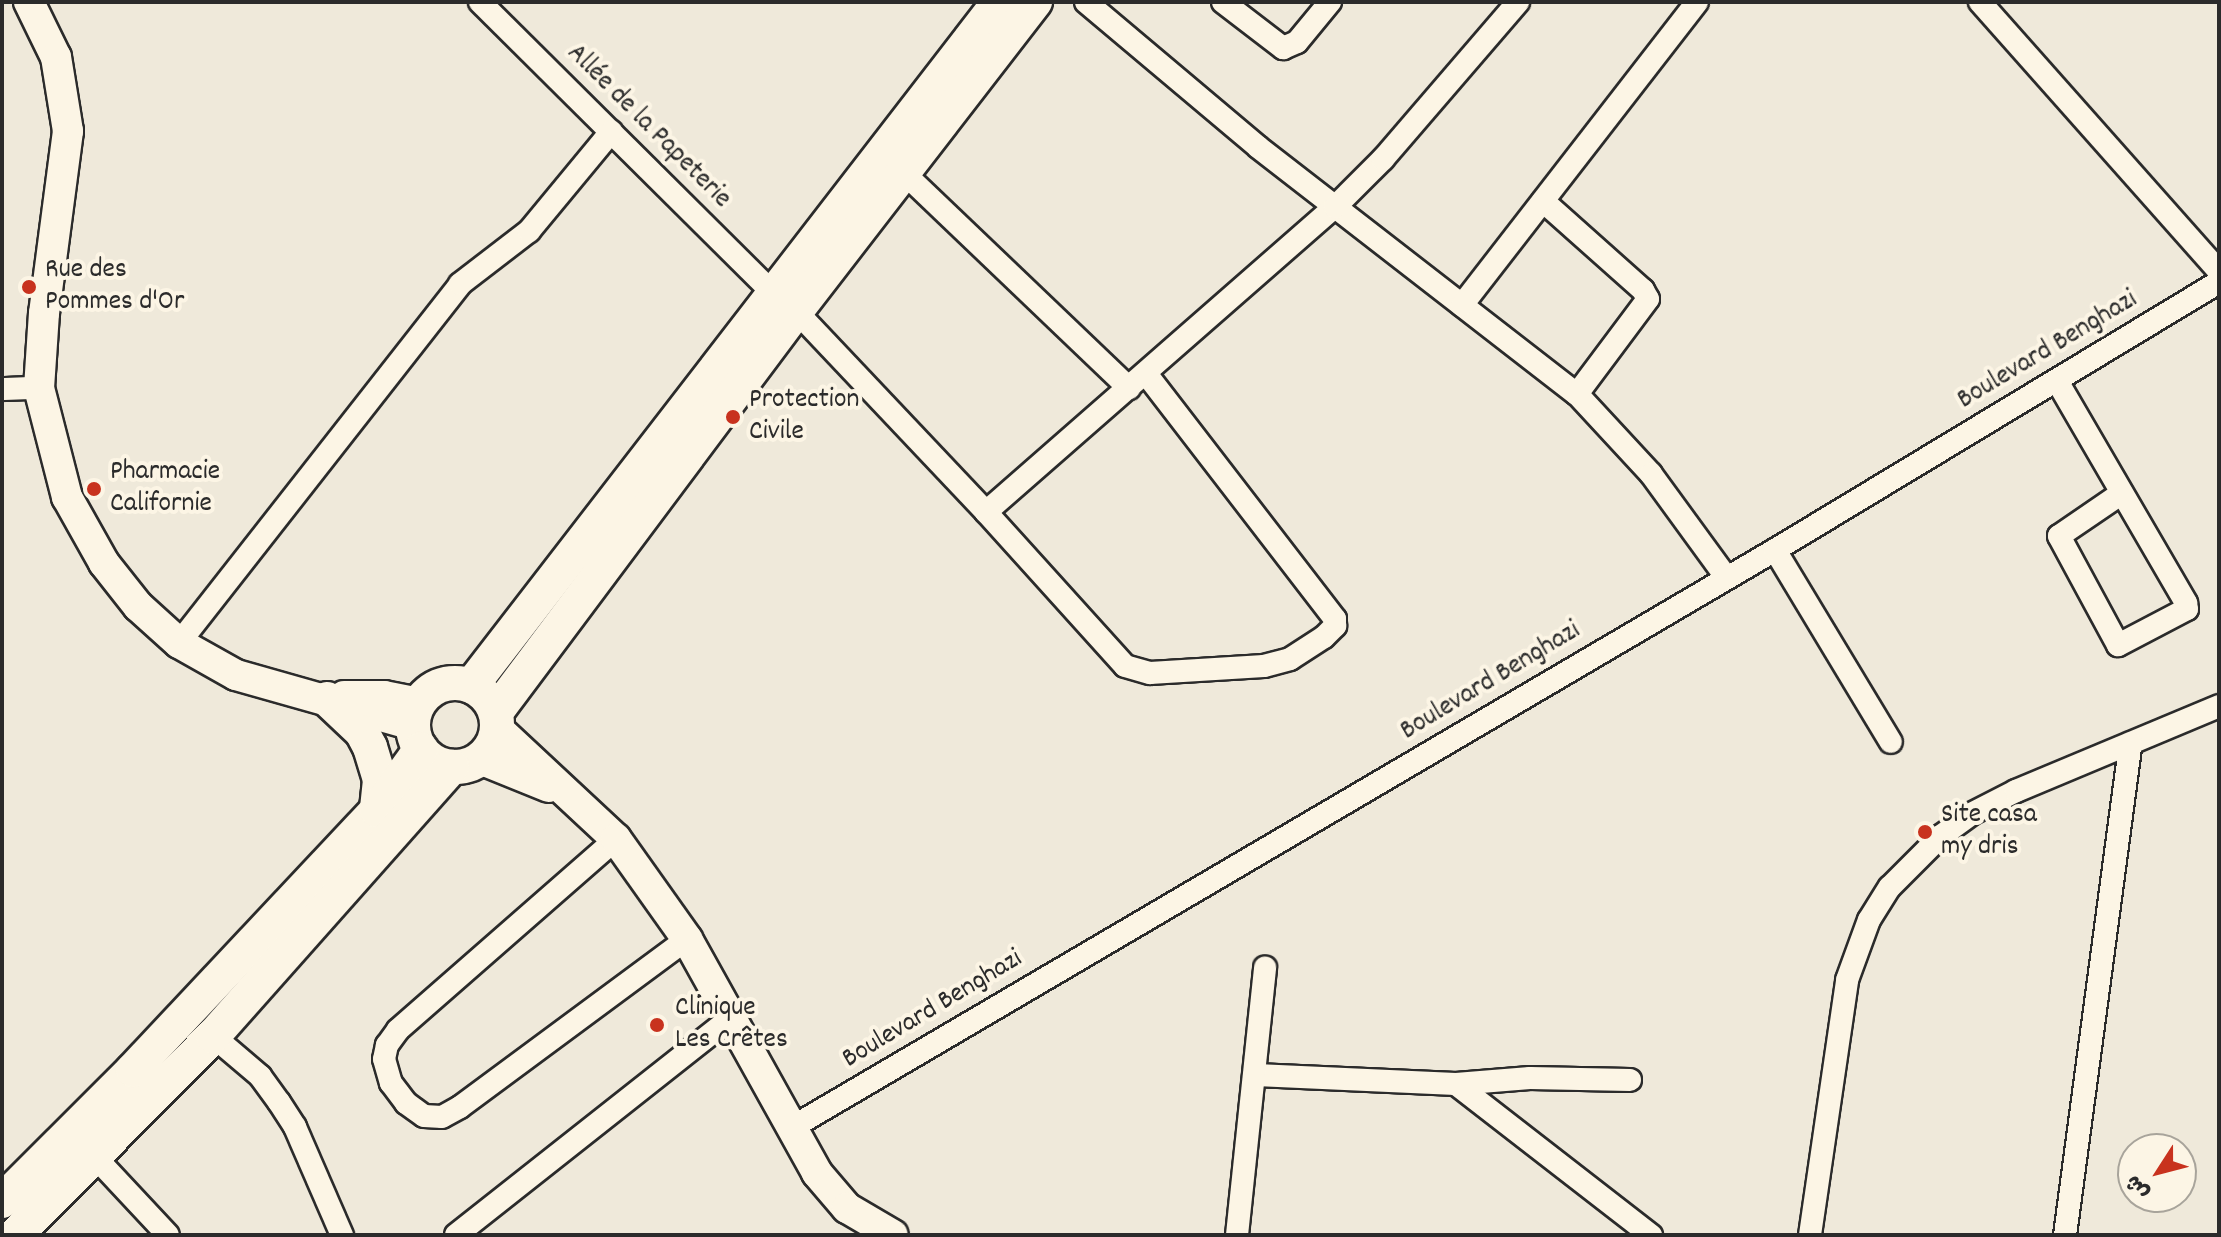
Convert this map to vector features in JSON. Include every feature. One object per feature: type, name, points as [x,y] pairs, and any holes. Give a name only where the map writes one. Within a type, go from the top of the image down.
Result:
[{"type":"main road","points":[[29,2],[56,57],[68,131],[44,313],[39,388],[67,497],[104,563],[138,606],[179,643],[236,675],[274,688],[327,699],[375,695],[418,726],[432,760],[466,763],[569,796]]},
{"type":"main road","points":[[16,1235],[96,1158],[213,1036],[466,763],[492,746],[497,720],[785,302],[999,2]]},
{"type":"main road","points":[[471,686],[785,302],[905,174],[1035,2]]},
{"type":"main road","points":[[2,1201],[133,1070],[377,810],[418,726],[429,691],[457,682],[471,686],[488,698],[497,720],[569,796],[616,839],[687,939],[817,1173],[847,1208],[893,1235]]},
{"type":"main road","points":[[327,699],[362,732],[370,747],[380,780],[377,810]]},
{"type":"street","name":"Allée de la Papeterie","points":[[480,2],[785,302],[986,512],[1114,656],[1135,671],[1150,673],[1278,664],[1330,632],[1335,619],[1331,612],[1138,381]]},
{"type":"street","points":[[1086,2],[1335,207],[1577,394],[1651,474],[1726,577]]},
{"type":"street","points":[[1223,2],[1283,48],[1297,42],[1330,2]]},
{"type":"street","points":[[986,512],[1335,207],[1383,159],[1518,2]]},
{"type":"street","points":[[1462,305],[1697,2]]},
{"type":"street","points":[[1980,2],[2064,92],[2219,271]]},
{"type":"street","points":[[179,643],[460,284],[529,231],[611,132]]},
{"type":"street","points":[[905,174],[1138,381]]},
{"type":"street","points":[[1543,201],[1643,290],[1648,299],[1577,394]]},
{"type":"street","name":"Boulevard Benghazi","points":[[791,1128],[1775,550],[2219,282]]},
{"type":"street","points":[[2057,381],[2122,493],[2187,609],[2118,645],[2059,536],[2122,493]]},
{"type":"street","points":[[2,389],[39,388]]},
{"type":"street","points":[[1775,550],[1891,742]]},
{"type":"street","points":[[1810,1235],[1847,980],[1869,920],[1890,887],[1941,836],[1971,814],[2016,791],[2219,706]]},
{"type":"street","points":[[2065,1235],[2131,743]]},
{"type":"street","points":[[616,839],[398,1030],[387,1045],[384,1059],[391,1083],[406,1103],[424,1116],[442,1117],[460,1107],[687,939]]},
{"type":"street","points":[[1237,1235],[1265,967]]},
{"type":"street","points":[[456,1235],[731,1018]]},
{"type":"street","points":[[213,1036],[260,1076],[279,1102],[295,1127],[342,1235]]},
{"type":"street","points":[[1256,1075],[1456,1084],[1530,1078],[1630,1080]]},
{"type":"street","points":[[1456,1084],[1651,1235]]},
{"type":"street","points":[[96,1158],[168,1235]]},
{"type":"place","name":"Rue des Pommes d'Or","points":[[29,287]]},
{"type":"place","name":"Protection Civile","points":[[733,417]]},
{"type":"place","name":"Pharmacie Californie","points":[[94,489]]},
{"type":"place","name":"Site casa my dris","points":[[1925,832]]},
{"type":"place","name":"Clinique Les Crêtes","points":[[657,1025]]}]
